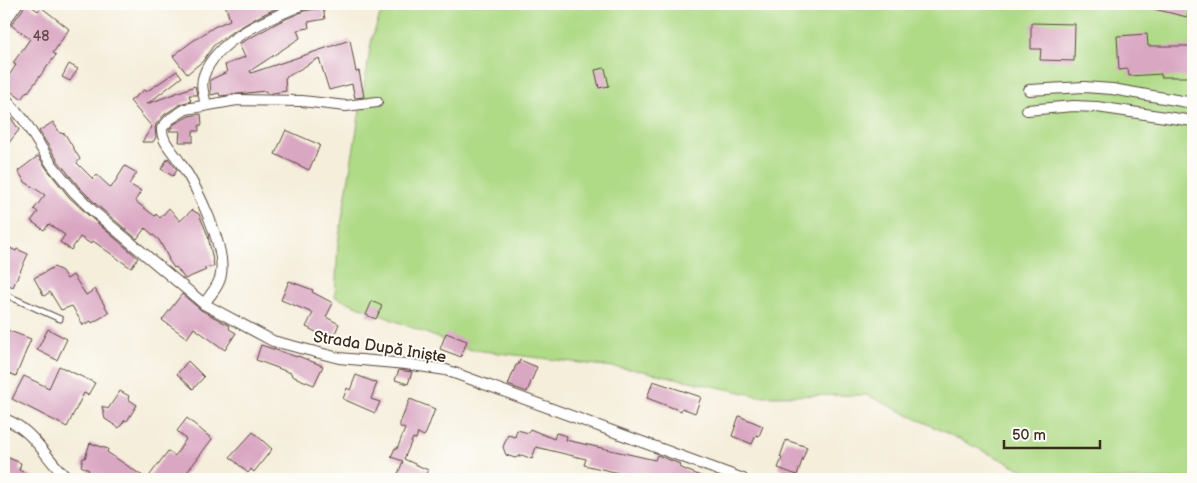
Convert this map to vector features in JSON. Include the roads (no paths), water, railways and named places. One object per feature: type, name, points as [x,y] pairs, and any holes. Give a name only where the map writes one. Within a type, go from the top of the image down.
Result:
[{"type":"street","points":[[4,21],[16,4]]},
{"type":"street","points":[[206,105],[202,89],[203,75],[210,63],[220,52],[248,28],[304,4]]},
{"type":"street","points":[[1029,90],[1084,87],[1193,103]]},
{"type":"street","name":"Strada După Iniște","points":[[4,98],[24,120],[52,165],[92,210],[204,304],[273,341],[339,358],[406,364],[446,370],[743,479]]},
{"type":"street","points":[[204,304],[214,291],[221,276],[222,258],[215,234],[194,187],[164,140],[162,128],[170,119],[186,109],[237,100],[302,101],[346,106],[377,102]]},
{"type":"street","points":[[1027,110],[1074,106],[1097,107],[1193,121]]},
{"type":"street","points":[[4,419],[21,429],[34,440],[68,479]]},
{"type":"lane","points":[[4,294],[60,319]]}]
